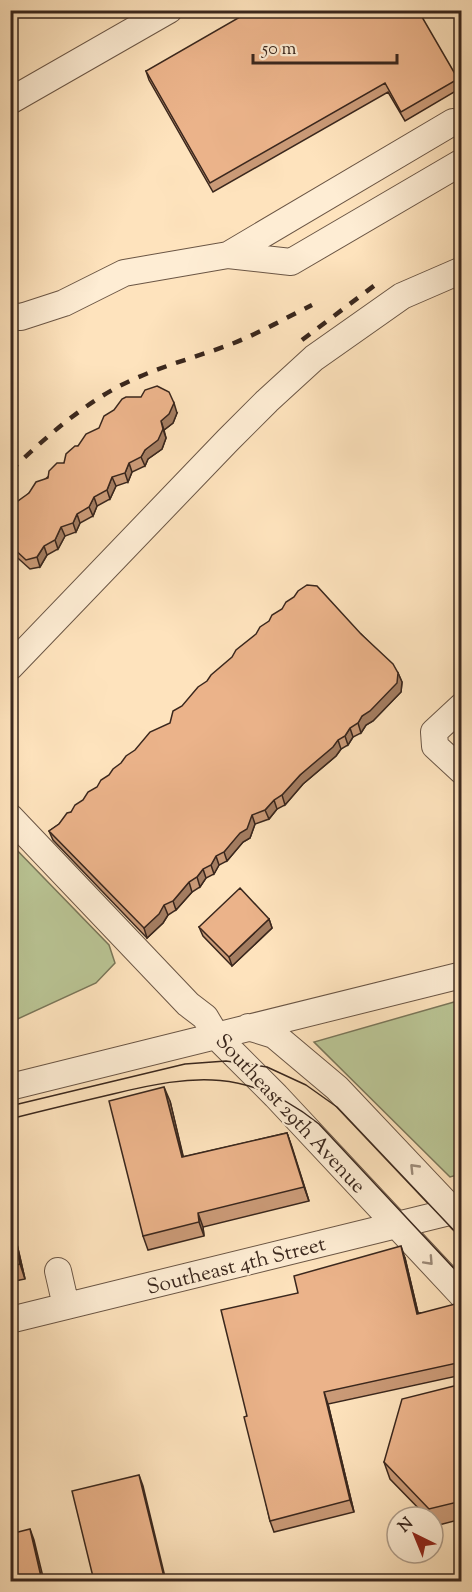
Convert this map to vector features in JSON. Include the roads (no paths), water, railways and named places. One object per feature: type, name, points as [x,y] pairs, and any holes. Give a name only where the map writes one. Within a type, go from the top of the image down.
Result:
[{"type":"street","points":[[10,101],[169,10]]},
{"type":"street","points":[[240,257],[453,122],[462,125]]},
{"type":"street","points":[[240,257],[364,194],[462,136]]},
{"type":"street","points":[[10,316],[21,317],[64,303],[124,273],[240,257],[291,262],[462,162]]},
{"type":"street","points":[[10,668],[236,432],[314,358],[402,296],[462,270]]},
{"type":"street","points":[[462,706],[434,732],[435,746],[462,771]]},
{"type":"street","points":[[10,817],[211,1027],[10,1087]]},
{"type":"street","points":[[250,1027],[462,975]]},
{"type":"street","name":"Southeast 29th Avenue","points":[[211,1027],[250,1027],[274,1035],[329,1081],[459,1213]]},
{"type":"street","name":"Southeast 29th Avenue","points":[[211,1027],[462,1295]]},
{"type":"street","name":"Southeast 4th Street","points":[[10,1320],[459,1213]]},
{"type":"street","points":[[58,1271],[66,1306]]},
{"type":"tram line","points":[[10,1106],[185,1064],[226,1061],[267,1067],[306,1085],[337,1107],[462,1239]]},
{"type":"tram line","points":[[10,1119],[170,1082],[220,1080],[269,1093],[319,1124],[462,1277]]},
{"type":"railway","points":[[302,340],[375,285]]},
{"type":"railway","points":[[10,471],[73,416],[114,389],[158,369],[244,339],[312,305]]}]
